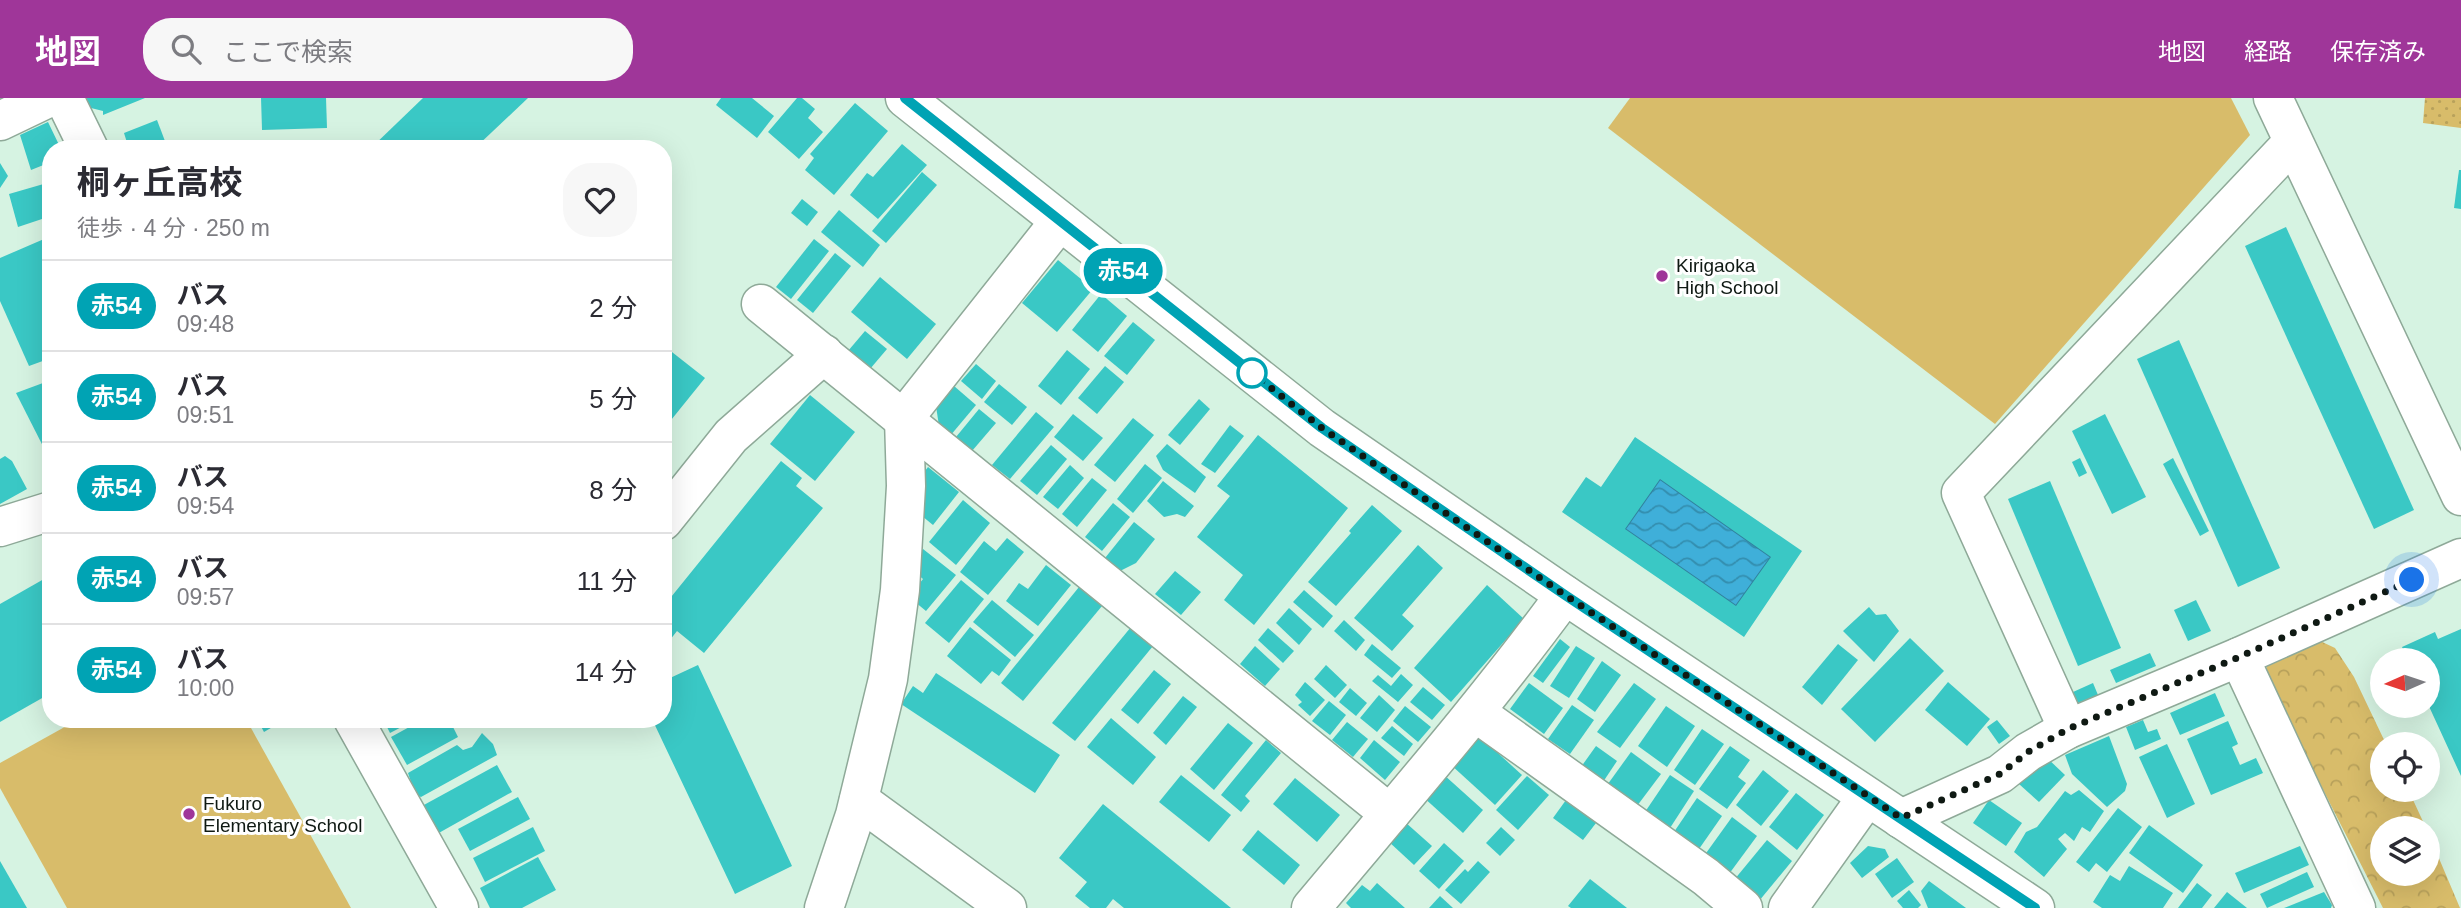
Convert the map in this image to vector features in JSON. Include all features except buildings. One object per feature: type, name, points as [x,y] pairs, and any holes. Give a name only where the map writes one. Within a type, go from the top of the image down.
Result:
[{"type":"street","points":[[0,121],[48,98]]},
{"type":"street","points":[[64,98],[85,140]]},
{"type":"street","points":[[905,98],[1322,428],[1565,595],[2035,908]]},
{"type":"street","points":[[2273,98],[2461,496]]},
{"type":"street","points":[[2068,729],[1961,493],[2293,142]]},
{"type":"street","points":[[824,908],[859,800],[888,678],[900,590],[906,486],[904,418],[1060,221]]},
{"type":"street","points":[[761,304],[1390,814]]},
{"type":"street","points":[[672,510],[731,436],[824,354]]},
{"type":"street","points":[[0,527],[42,514]]},
{"type":"street","points":[[1901,818],[2000,774],[2028,752],[2068,729],[2239,657],[2461,558]]},
{"type":"street","points":[[1311,908],[1475,712],[1565,595]]},
{"type":"street","points":[[2239,657],[2356,908]]},
{"type":"street","points":[[1475,712],[1723,900]]},
{"type":"street","points":[[358,728],[459,908]]},
{"type":"street","points":[[1788,908],[1867,796]]},
{"type":"street","points":[[859,800],[1007,908]]},
{"type":"green space","points":[[1630,98],[2231,98],[2250,135],[1995,424],[1608,128]]},
{"type":"green space","points":[[2425,98],[2461,98],[2461,128],[2423,123]]},
{"type":"green space","points":[[2318,640],[2335,648],[2354,677],[2370,710],[2370,718],[2374,718],[2380,732],[2370,732],[2370,802],[2414,802],[2420,816],[2370,816],[2370,882],[2264,673],[2271,658]]},
{"type":"green space","name":"Fukuro Elementary School","points":[[63,728],[251,728],[351,908],[67,908],[0,788],[0,763]]},
{"type":"green space","points":[[2440,861],[2460,908],[2383,908],[2372,886],[2440,886]]},
{"type":"water","points":[[1660,479],[1771,557],[1736,606],[1625,529]]},
{"type":"bus line","name":"赤54","points":[[905,98],[1322,428],[1565,595],[2035,908]]},
{"type":"place","name":"Kirigaoka High School","points":[[1662,276]]},
{"type":"place","name":"Fukuro Elementary School","points":[[189,814]]},
{"type":"route","points":[[1252,373],[1322,428],[1565,595],[1901,818],[2000,774],[2028,752],[2068,729],[2412,580]]}]
